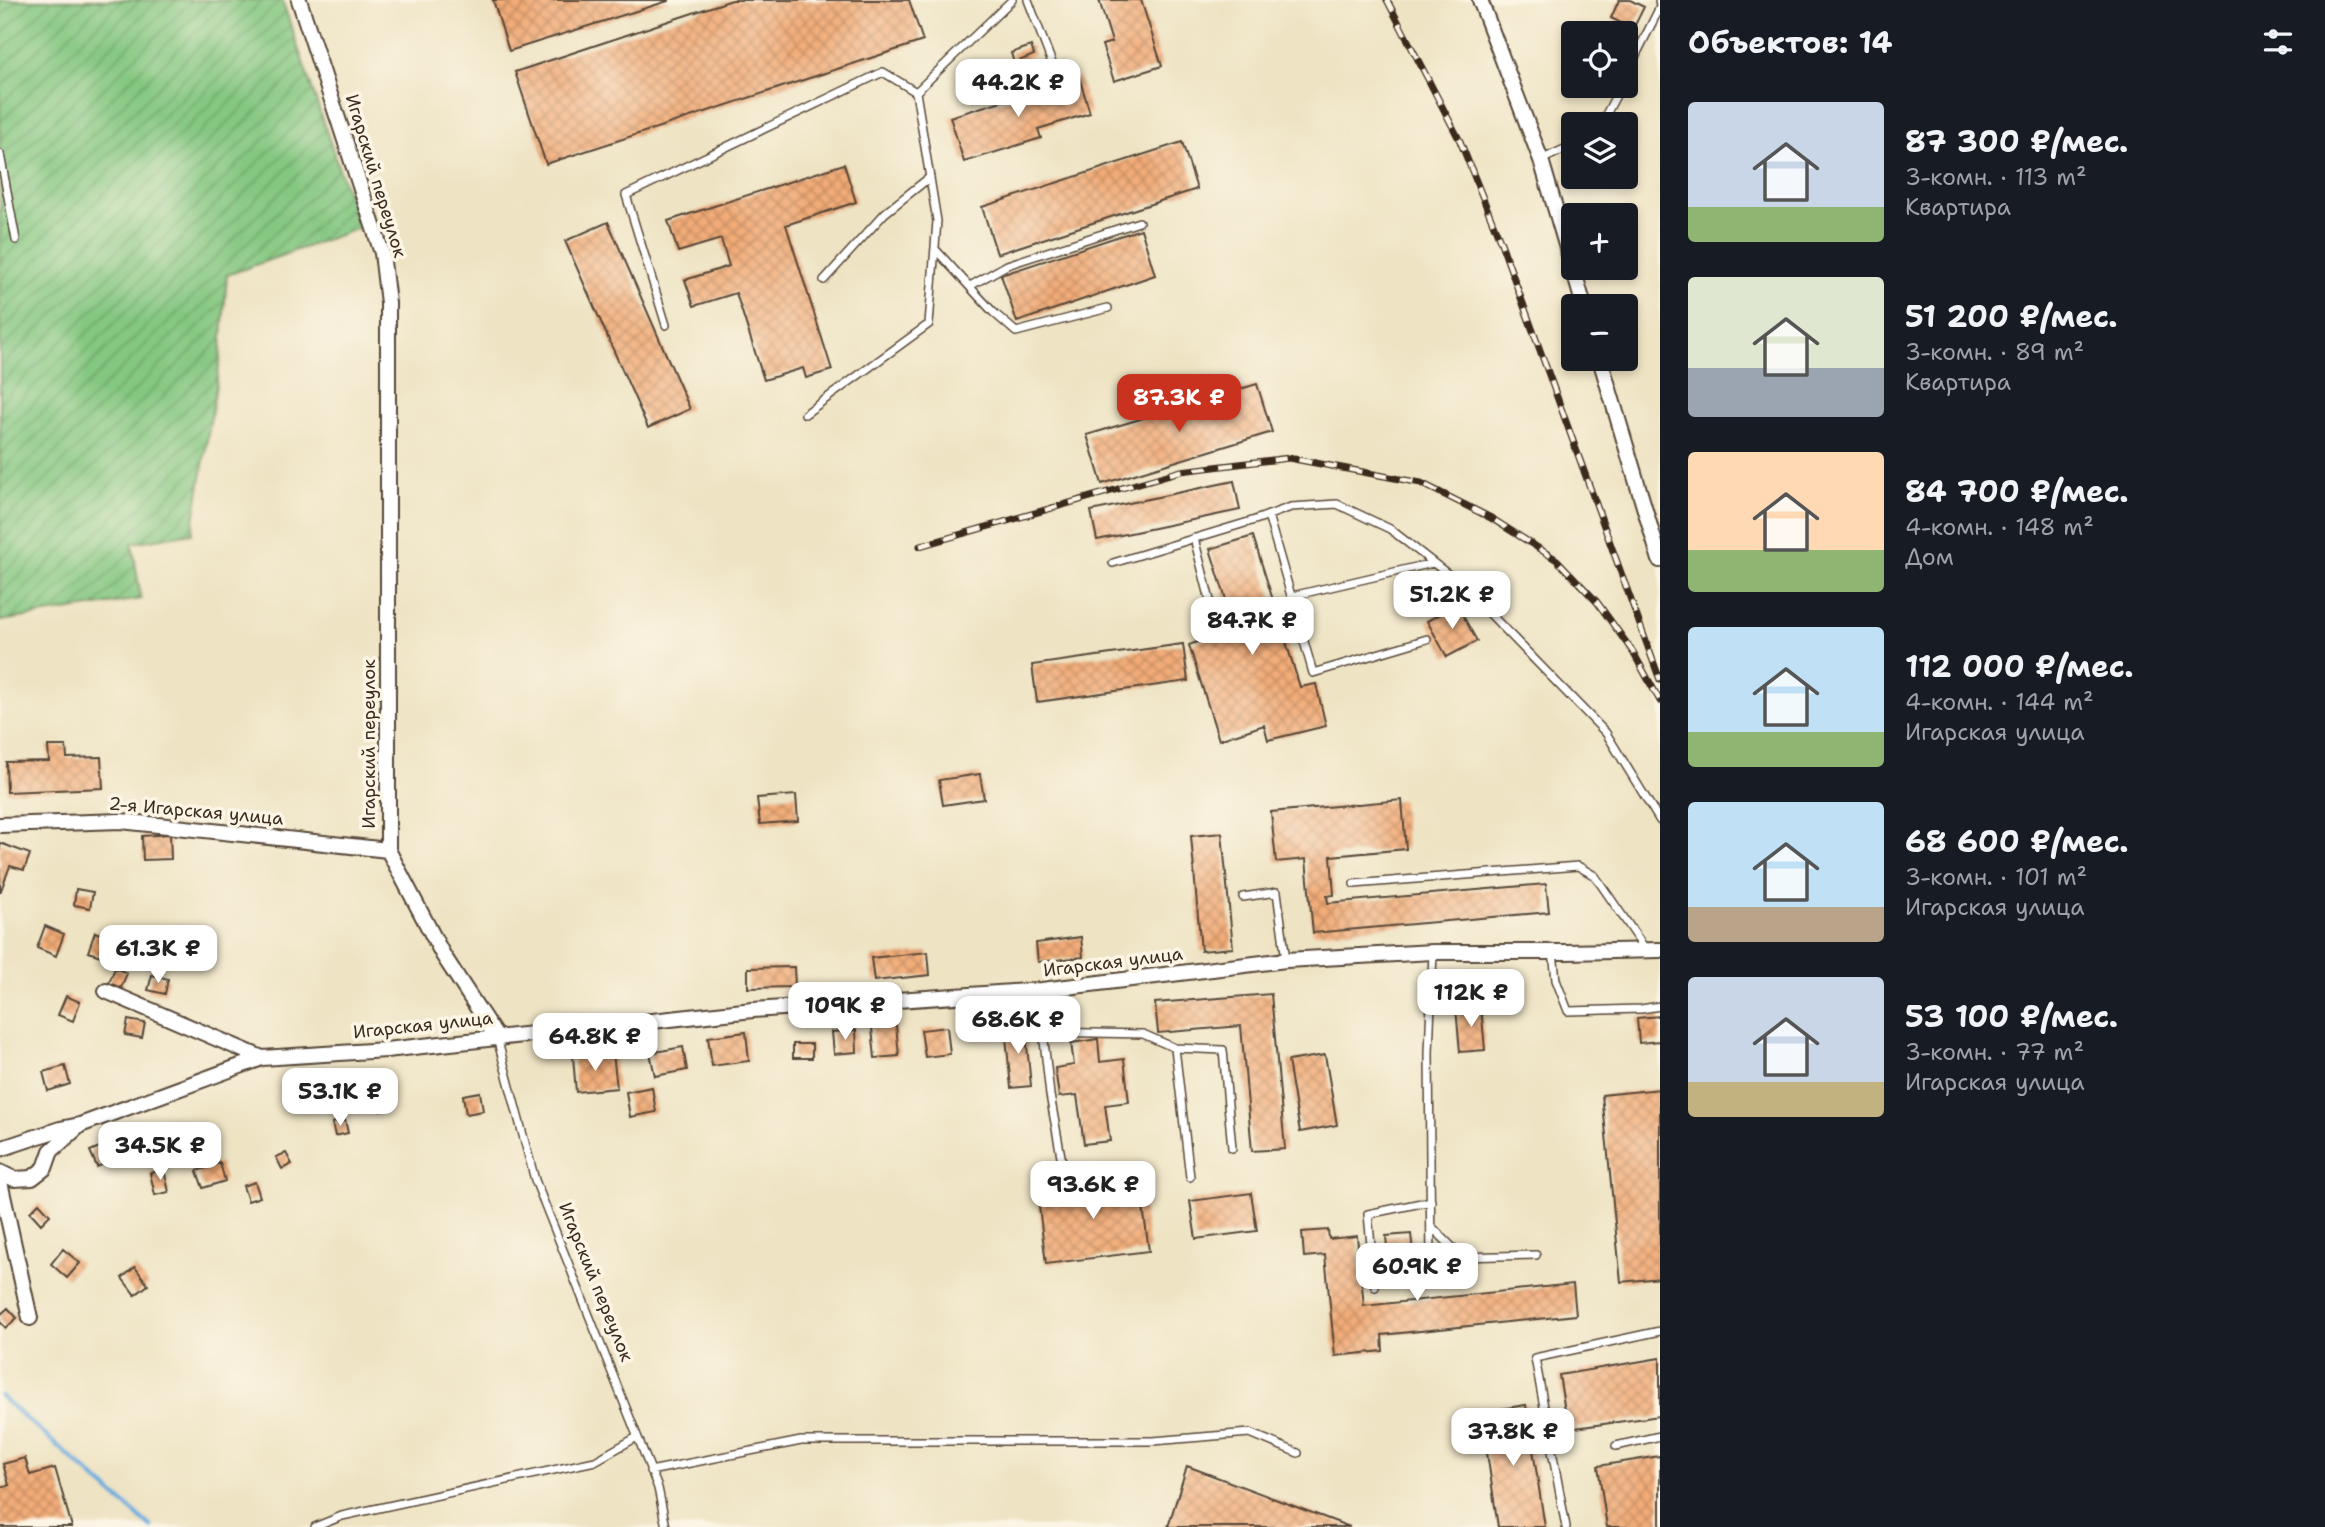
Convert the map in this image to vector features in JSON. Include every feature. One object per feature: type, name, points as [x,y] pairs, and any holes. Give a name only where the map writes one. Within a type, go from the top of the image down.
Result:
[{"type":"street","name":"Игарский переулок","points":[[299,0],[382,253],[388,303],[388,850],[443,956],[497,1038]]},
{"type":"street","points":[[1480,0],[1541,160],[1580,294]]},
{"type":"street","points":[[1604,371],[1656,530],[1660,560]]},
{"type":"street","name":"2-я Игарская улица","points":[[0,825],[121,821],[388,850]]},
{"type":"street","name":"Игарская улица","points":[[0,1149],[80,1125],[262,1058],[386,1050],[753,1010],[1042,990],[1286,961],[1433,951],[1653,950]]},
{"type":"street","points":[[106,991],[262,1058]]},
{"type":"street","points":[[0,1172],[14,1178],[32,1178],[45,1168],[51,1152],[80,1125]]},
{"type":"street","points":[[0,1182],[30,1318]]},
{"type":"lane","points":[[916,92],[1012,0]]},
{"type":"lane","points":[[1028,0],[1055,71]]},
{"type":"lane","points":[[1638,51],[1660,7],[1659,0]]},
{"type":"lane","points":[[666,325],[626,195],[883,72],[916,92],[937,220],[929,324],[805,414]]},
{"type":"lane","points":[[1541,160],[1561,151]]},
{"type":"lane","points":[[0,154],[16,240]]},
{"type":"lane","points":[[824,280],[885,213],[930,177]]},
{"type":"lane","points":[[970,286],[1007,265],[1139,222]]},
{"type":"lane","points":[[935,249],[1016,332],[1108,308]]},
{"type":"lane","points":[[1113,563],[1291,507],[1338,504],[1390,529],[1463,586],[1606,733],[1660,821]]},
{"type":"lane","points":[[1268,515],[1313,673],[1427,639]]},
{"type":"lane","points":[[1194,538],[1214,616]]},
{"type":"lane","points":[[1292,596],[1433,563]]},
{"type":"lane","points":[[1354,884],[1578,866],[1595,876],[1653,950]]},
{"type":"lane","points":[[1243,897],[1277,892],[1286,961]]},
{"type":"lane","points":[[1431,1265],[1429,1053],[1433,951]]},
{"type":"lane","points":[[1553,952],[1556,980],[1568,1011],[1660,1006]]},
{"type":"lane","points":[[1042,990],[1040,1003],[1050,1094],[1062,1162]]},
{"type":"lane","points":[[1044,1032],[1143,1034],[1175,1048],[1223,1050],[1232,1147]]},
{"type":"lane","name":"Игарский переулок","points":[[497,1038],[535,1180],[658,1488],[666,1527]]},
{"type":"lane","points":[[1175,1048],[1190,1177]]},
{"type":"lane","points":[[1375,1287],[1368,1214],[1430,1201]]},
{"type":"lane","points":[[1431,1226],[1462,1257],[1536,1255]]},
{"type":"lane","points":[[1566,1527],[1535,1358],[1660,1331]]},
{"type":"lane","points":[[650,1471],[801,1441],[1153,1441],[1250,1433],[1298,1453]]},
{"type":"lane","points":[[1616,1446],[1660,1436]]},
{"type":"lane","points":[[315,1527],[342,1516],[596,1461],[637,1437]]},
{"type":"green space","points":[[0,0],[282,0],[359,228],[227,275],[220,361],[192,533],[132,543],[141,599],[0,621]]},
{"type":"building","points":[[493,0],[668,0],[668,1],[509,51]]},
{"type":"building","points":[[732,0],[909,0],[923,41],[546,164],[515,72]]},
{"type":"building","points":[[1099,0],[1141,0],[1162,66],[1114,81],[1102,45],[1112,42]]},
{"type":"building","points":[[1619,0],[1630,0],[1644,7],[1637,21],[1617,21],[1611,18]]},
{"type":"building","points":[[1031,46],[1034,55],[1014,63],[1011,53]]},
{"type":"building","points":[[1079,77],[1090,113],[1038,129],[1041,138],[964,162],[950,117]]},
{"type":"building","points":[[1182,142],[1197,189],[997,254],[982,207]]},
{"type":"building","points":[[844,164],[856,202],[786,225],[832,370],[806,378],[803,368],[764,380],[736,293],[694,306],[685,280],[729,266],[721,239],[678,252],[668,221]]},
{"type":"building","points":[[608,222],[690,409],[648,428],[565,241]]},
{"type":"building","points":[[1141,229],[1155,275],[1017,322],[1001,275]]},
{"type":"building","points":[[1257,384],[1272,432],[1102,484],[1087,435]]},
{"type":"building","points":[[1234,481],[1240,510],[1097,540],[1091,511]]},
{"type":"building","points":[[1253,536],[1300,687],[1316,684],[1326,726],[1268,740],[1264,725],[1219,740],[1189,645],[1235,628],[1210,549]]},
{"type":"building","points":[[1457,605],[1477,641],[1447,657],[1427,621]]},
{"type":"building","points":[[1183,644],[1188,681],[1037,702],[1032,665]]},
{"type":"building","points":[[48,746],[66,746],[67,758],[101,757],[103,788],[7,792],[6,762],[49,761]]},
{"type":"building","points":[[980,774],[984,799],[943,805],[939,780]]},
{"type":"building","points":[[796,795],[798,821],[760,824],[757,798]]},
{"type":"building","points":[[1402,800],[1406,849],[1331,856],[1334,895],[1327,896],[1328,903],[1546,884],[1549,912],[1313,933],[1306,859],[1276,862],[1271,812]]},
{"type":"building","points":[[1222,833],[1233,948],[1201,951],[1191,836]]},
{"type":"building","points":[[170,834],[171,859],[143,860],[142,836]]},
{"type":"building","points":[[0,843],[30,854],[24,870],[10,866],[0,893]]},
{"type":"building","points":[[76,889],[93,892],[90,908],[74,905]]},
{"type":"building","points":[[45,926],[64,934],[56,956],[37,948]]},
{"type":"building","points":[[95,932],[107,937],[101,956],[88,952]]},
{"type":"building","points":[[1081,937],[1083,957],[1038,962],[1036,943]]},
{"type":"building","points":[[928,952],[930,975],[874,981],[871,958]]},
{"type":"building","points":[[794,967],[795,987],[748,988],[748,968]]},
{"type":"building","points":[[115,968],[127,973],[121,988],[109,983]]},
{"type":"building","points":[[152,975],[168,979],[165,994],[148,990]]},
{"type":"building","points":[[1271,994],[1285,1149],[1252,1151],[1241,1026],[1158,1033],[1155,1003]]},
{"type":"building","points":[[66,996],[80,1002],[73,1021],[58,1015]]},
{"type":"building","points":[[1481,1005],[1485,1050],[1460,1052],[1456,1008]]},
{"type":"building","points":[[1660,1016],[1660,1041],[1639,1043],[1637,1018]]},
{"type":"building","points":[[128,1020],[145,1023],[142,1038],[125,1035]]},
{"type":"building","points":[[896,1025],[899,1056],[875,1058],[872,1028]]},
{"type":"building","points":[[1025,1025],[1031,1086],[1011,1088],[1005,1027]]},
{"type":"building","points":[[947,1027],[950,1054],[925,1057],[921,1030]]},
{"type":"building","points":[[856,1030],[857,1052],[834,1054],[832,1032]]},
{"type":"building","points":[[746,1032],[749,1061],[712,1066],[708,1037]]},
{"type":"building","points":[[1098,1039],[1100,1062],[1124,1059],[1129,1102],[1105,1105],[1110,1141],[1084,1144],[1077,1095],[1059,1097],[1055,1068],[1074,1065],[1071,1043]]},
{"type":"building","points":[[793,1044],[812,1044],[812,1058],[793,1058]]},
{"type":"building","points":[[683,1047],[687,1070],[655,1076],[650,1053]]},
{"type":"building","points":[[613,1053],[617,1088],[576,1092],[573,1057]]},
{"type":"building","points":[[1325,1055],[1337,1125],[1300,1132],[1288,1061]]},
{"type":"building","points":[[65,1066],[70,1084],[48,1091],[43,1072]]},
{"type":"building","points":[[652,1087],[656,1112],[630,1117],[626,1092]]},
{"type":"building","points":[[1660,1089],[1660,1278],[1621,1282],[1602,1095]]},
{"type":"building","points":[[480,1092],[483,1111],[466,1114],[463,1095]]},
{"type":"building","points":[[388,1097],[391,1108],[380,1111],[377,1100]]},
{"type":"building","points":[[358,1099],[359,1108],[348,1110],[346,1102]]},
{"type":"building","points":[[345,1120],[348,1133],[335,1136],[332,1123]]},
{"type":"building","points":[[109,1143],[116,1159],[97,1167],[90,1151]]},
{"type":"building","points":[[286,1153],[292,1164],[282,1169],[276,1157]]},
{"type":"building","points":[[220,1163],[225,1181],[203,1188],[197,1171]]},
{"type":"building","points":[[164,1170],[169,1192],[155,1195],[150,1173]]},
{"type":"building","points":[[1139,1177],[1149,1251],[1046,1264],[1037,1190]]},
{"type":"building","points":[[255,1182],[260,1197],[248,1201],[243,1186]]},
{"type":"building","points":[[1251,1193],[1257,1231],[1196,1239],[1190,1201]]},
{"type":"building","points":[[39,1203],[50,1215],[41,1224],[30,1212]]},
{"type":"building","points":[[1328,1230],[1329,1239],[1357,1236],[1364,1306],[1573,1284],[1576,1315],[1382,1335],[1383,1351],[1335,1356],[1325,1255],[1304,1257],[1302,1232]]},
{"type":"building","points":[[1411,1234],[1416,1278],[1390,1280],[1386,1236]]},
{"type":"building","points":[[63,1249],[80,1263],[67,1278],[51,1264]]},
{"type":"building","points":[[135,1267],[148,1285],[135,1295],[122,1278]]},
{"type":"building","points":[[8,1308],[17,1318],[6,1328],[0,1322],[0,1315]]},
{"type":"building","points":[[1660,1358],[1660,1416],[1568,1429],[1559,1375]]},
{"type":"building","points":[[1526,1405],[1545,1527],[1498,1527],[1481,1412]]},
{"type":"building","points":[[1660,1456],[1660,1527],[1607,1527],[1598,1466]]},
{"type":"building","points":[[25,1458],[30,1475],[55,1468],[72,1527],[0,1527],[0,1488],[9,1485],[3,1464]]},
{"type":"building","points":[[1187,1466],[1350,1527],[1168,1527]]},
{"type":"waterway","points":[[0,1396],[151,1527]]},
{"type":"railway","points":[[1387,0],[1460,141],[1501,243],[1660,680]]},
{"type":"railway","points":[[920,546],[1181,471],[1289,458],[1421,483],[1491,518],[1557,560],[1597,602],[1633,652],[1660,701]]}]
